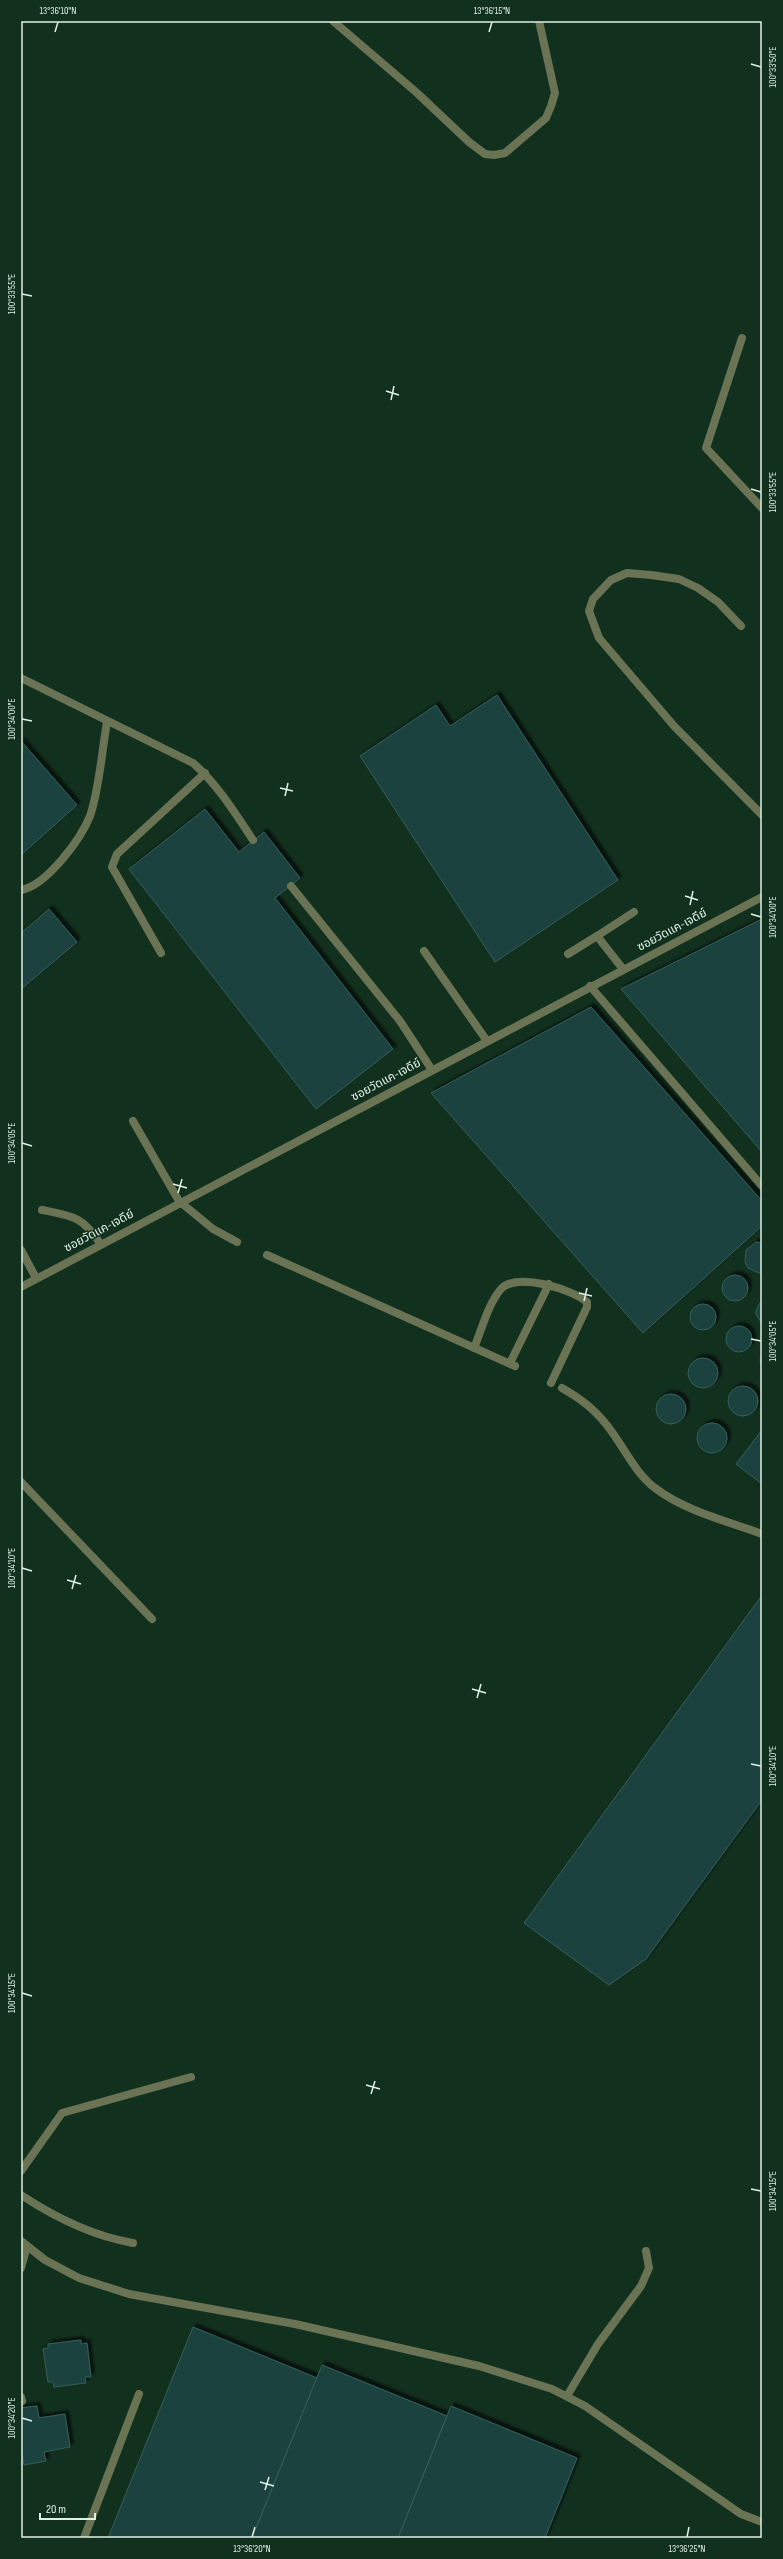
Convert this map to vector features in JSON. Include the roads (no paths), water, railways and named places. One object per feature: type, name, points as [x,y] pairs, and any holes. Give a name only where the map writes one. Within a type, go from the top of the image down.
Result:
[{"type":"street","points":[[333,21],[416,92],[469,142],[485,154],[494,156],[505,153],[546,118],[551,106],[555,93],[539,21]]},
{"type":"street","points":[[742,338],[706,448],[762,508]]},
{"type":"street","points":[[741,626],[718,602],[698,588],[679,580],[651,575],[628,573],[611,580],[593,599],[589,611],[600,638],[669,720],[762,816]]},
{"type":"street","points":[[21,678],[107,722],[173,752],[192,763],[205,774],[224,797],[253,840]]},
{"type":"street","points":[[21,890],[31,888],[49,874],[89,816],[107,722]]},
{"type":"street","points":[[161,954],[112,866],[117,854],[205,774]]},
{"type":"street","points":[[291,886],[400,1021],[432,1070]]},
{"type":"street","name":"ซอยวัดแค-เจดีย์","points":[[21,1287],[180,1201],[762,897]]},
{"type":"street","points":[[568,954],[634,912]]},
{"type":"street","points":[[597,936],[623,969]]},
{"type":"street","points":[[424,951],[487,1040]]},
{"type":"street","points":[[590,986],[762,1186]]},
{"type":"street","points":[[133,1121],[180,1201],[213,1229],[237,1242]]},
{"type":"street","points":[[42,1210],[78,1220],[89,1226],[100,1244]]},
{"type":"street","points":[[21,1250],[36,1278]]},
{"type":"street","points":[[267,1255],[512,1364],[549,1284]]},
{"type":"street","points":[[474,1348],[496,1297],[502,1288],[512,1282],[549,1284],[581,1297],[587,1302],[587,1307],[551,1382]]},
{"type":"street","points":[[562,1388],[590,1405],[654,1488],[683,1504],[762,1534]]},
{"type":"street","points":[[21,1482],[152,1619]]},
{"type":"street","points":[[21,2171],[50,2126],[62,2113],[191,2077]]},
{"type":"street","points":[[21,2195],[66,2222],[109,2239],[134,2243]]},
{"type":"street","points":[[21,2268],[24,2244]]},
{"type":"street","points":[[24,2244],[45,2260],[79,2278],[128,2294],[295,2324],[479,2366],[567,2396],[585,2406],[741,2514],[762,2522]]},
{"type":"street","points":[[567,2396],[598,2344],[640,2286],[649,2268],[646,2251]]},
{"type":"street","points":[[84,2538],[139,2394]]}]
